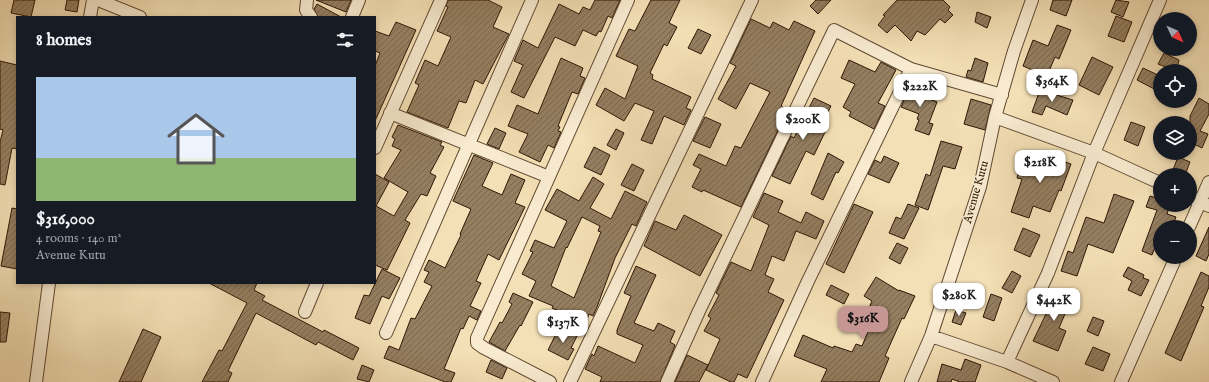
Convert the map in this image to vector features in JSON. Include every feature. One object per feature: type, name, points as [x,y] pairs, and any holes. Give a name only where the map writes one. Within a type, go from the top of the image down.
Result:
[{"type":"street","points":[[90,16],[92,0]]},
{"type":"street","points":[[98,0],[138,16]]},
{"type":"street","points":[[307,0],[306,10],[310,16]]},
{"type":"street","points":[[352,16],[359,0]]},
{"type":"street","points":[[376,146],[441,0]]},
{"type":"street","points":[[386,333],[532,0]]},
{"type":"street","points":[[550,382],[484,348],[477,343],[477,338],[628,0]]},
{"type":"street","points":[[570,382],[752,0]]},
{"type":"street","name":"Avenue Kutu","points":[[911,382],[931,336],[980,187],[995,117],[1014,51],[1032,0]]},
{"type":"street","points":[[1007,362],[1048,273],[1094,152],[1160,0]]},
{"type":"street","points":[[667,382],[699,311],[834,30],[911,69],[1002,95]]},
{"type":"street","points":[[762,382],[876,138],[911,69]]},
{"type":"street","points":[[390,113],[549,176]]},
{"type":"street","points":[[995,117],[1094,152],[1153,180]]},
{"type":"street","points":[[1192,220],[1209,182]]},
{"type":"street","points":[[1121,382],[1173,264]]},
{"type":"street","points":[[36,382],[49,284]]},
{"type":"street","points":[[305,312],[317,284]]},
{"type":"street","points":[[931,336],[1007,362],[1053,382]]},
{"type":"building","points":[[14,0],[35,0],[31,16],[11,13]]},
{"type":"building","points":[[67,0],[79,0],[77,12],[65,10]]},
{"type":"building","points":[[316,0],[351,0],[346,12]]},
{"type":"building","points":[[448,0],[488,0],[502,7],[493,27],[509,34],[483,84],[475,80],[466,103],[459,101],[448,128],[407,112],[419,85],[415,83],[425,60],[438,66],[451,37],[437,31],[448,7],[446,6]]},
{"type":"building","points":[[595,0],[620,0],[612,18],[608,16],[601,32],[599,31],[596,36],[583,30],[575,46],[555,37],[524,98],[511,92],[523,65],[514,61],[523,40],[538,48],[559,4],[579,14],[583,7],[590,10]]},
{"type":"building","points":[[651,0],[680,0],[669,23],[677,27],[667,46],[664,44],[650,73],[653,75],[652,79],[691,97],[686,108],[691,110],[684,125],[664,116],[652,144],[641,140],[654,111],[635,103],[624,121],[596,105],[605,88],[625,99],[638,66],[616,56],[629,29],[635,31]]},
{"type":"building","points":[[816,0],[831,0],[818,14],[810,6]]},
{"type":"building","points":[[897,0],[943,0],[950,7],[948,10],[953,15],[945,23],[940,19],[925,35],[917,31],[911,41],[895,25],[887,33],[878,25],[885,16],[883,15]]},
{"type":"building","points":[[1053,0],[1072,0],[1066,16],[1050,10]]},
{"type":"building","points":[[1116,0],[1129,2],[1123,17],[1111,12]]},
{"type":"building","points":[[317,4],[339,16],[318,16],[314,9]]},
{"type":"building","points":[[977,12],[991,17],[987,28],[975,22]]},
{"type":"building","points":[[1116,16],[1132,22],[1124,42],[1108,36]]},
{"type":"building","points":[[751,19],[770,28],[773,22],[789,30],[794,21],[815,31],[781,106],[786,109],[778,130],[741,207],[703,190],[702,192],[692,187],[701,169],[693,165],[699,154],[726,166],[735,146],[741,148],[770,92],[750,83],[736,109],[718,99],[736,66],[730,63]]},
{"type":"building","points":[[396,22],[416,30],[376,119],[376,63],[380,53],[376,51],[376,31],[389,36]]},
{"type":"building","points":[[1057,25],[1071,30],[1059,59],[1055,57],[1047,76],[1023,66],[1033,40],[1048,46]]},
{"type":"building","points":[[698,29],[711,35],[701,54],[688,48]]},
{"type":"building","points":[[1162,56],[1170,56],[1179,60],[1178,64],[1158,64]]},
{"type":"building","points":[[1092,57],[1113,67],[1099,95],[1079,85]]},
{"type":"building","points":[[561,58],[583,68],[580,76],[585,78],[578,94],[572,92],[558,126],[560,127],[558,131],[561,132],[554,148],[548,145],[540,162],[519,152],[528,134],[508,126],[517,105],[538,114]]},
{"type":"building","points":[[975,58],[988,63],[983,82],[966,77],[968,70],[971,71]]},
{"type":"building","points":[[849,60],[875,72],[881,62],[896,70],[878,103],[885,106],[874,129],[849,116],[851,112],[843,107],[855,84],[841,78]]},
{"type":"building","points":[[0,61],[16,65],[16,149],[12,148],[5,185],[0,184],[0,142],[3,130],[0,129]]},
{"type":"building","points":[[1143,68],[1153,73],[1153,88],[1137,80]]},
{"type":"building","points":[[911,85],[927,91],[925,97],[937,102],[929,123],[933,124],[929,135],[915,130],[919,120],[917,119],[919,114],[901,107]]},
{"type":"building","points":[[1040,90],[1073,100],[1067,115],[1046,106],[1042,115],[1032,112]]},
{"type":"building","points":[[814,98],[831,106],[821,126],[827,128],[814,155],[806,151],[790,184],[772,176],[791,136],[794,138]]},
{"type":"building","points":[[1199,98],[1209,104],[1209,114],[1200,131],[1208,134],[1202,148],[1197,146],[1197,116],[1190,116],[1194,108],[1197,108]]},
{"type":"building","points":[[971,99],[991,105],[985,130],[964,124]]},
{"type":"building","points":[[705,117],[721,124],[710,148],[693,141]]},
{"type":"building","points":[[1131,122],[1145,127],[1138,146],[1124,140]]},
{"type":"building","points":[[398,125],[442,142],[440,145],[444,147],[430,173],[436,176],[427,196],[421,194],[405,220],[410,223],[387,270],[376,265],[376,206],[394,216],[408,192],[384,178],[401,150],[392,146],[395,139],[392,137]]},
{"type":"building","points":[[495,128],[506,133],[499,149],[487,144]]},
{"type":"building","points":[[616,129],[624,133],[616,150],[607,145]]},
{"type":"building","points":[[941,141],[962,147],[955,169],[943,166],[928,210],[915,205],[926,174],[930,176]]},
{"type":"building","points":[[594,147],[610,155],[601,175],[584,167]]},
{"type":"building","points":[[828,153],[844,162],[838,173],[836,172],[823,200],[811,194]]},
{"type":"building","points":[[1042,154],[1071,164],[1061,191],[1059,190],[1050,212],[1033,206],[1029,218],[1011,212],[1022,179],[1017,178],[1022,158],[1039,163]]},
{"type":"building","points":[[474,155],[493,163],[482,186],[502,195],[511,174],[525,180],[515,203],[525,207],[499,260],[488,254],[476,281],[481,283],[470,306],[481,311],[477,320],[469,316],[463,329],[461,328],[444,369],[455,373],[451,382],[445,382],[384,358],[389,346],[399,350],[411,318],[415,319],[432,286],[424,282],[429,272],[424,270],[429,260],[445,268],[461,235],[460,234],[471,209],[453,201]]},
{"type":"building","points":[[884,156],[899,163],[889,183],[868,174],[875,160],[881,163]]},
{"type":"building","points":[[1177,160],[1185,160],[1190,162],[1188,168],[1174,168]]},
{"type":"building","points":[[632,164],[644,170],[634,191],[621,185]]},
{"type":"building","points":[[376,175],[389,182],[376,206]]},
{"type":"building","points":[[593,177],[604,184],[590,208],[611,219],[625,191],[647,202],[636,226],[632,224],[615,258],[593,316],[589,314],[586,322],[552,308],[553,306],[529,296],[536,281],[522,274],[533,252],[530,251],[535,240],[554,248],[567,221],[545,210],[557,189],[579,201]],"holes":[[[582,217],[600,226],[598,231],[601,232],[574,298],[551,286],[566,247],[567,248]]]},
{"type":"building","points":[[764,193],[783,201],[778,212],[801,223],[806,212],[824,221],[816,239],[796,231],[784,261],[772,256],[765,275],[774,279],[768,292],[784,300],[747,378],[738,374],[734,382],[731,382],[706,370],[720,339],[704,331],[711,318],[708,316],[719,295],[716,293],[731,262],[751,271],[769,225],[753,217]]},
{"type":"building","points":[[1114,194],[1134,201],[1113,253],[1088,244],[1077,276],[1061,271],[1068,251],[1073,253],[1086,217],[1104,223]]},
{"type":"building","points":[[1150,196],[1153,197],[1153,209],[1146,207]]},
{"type":"building","points":[[854,204],[873,212],[844,273],[826,264]]},
{"type":"building","points":[[908,204],[919,208],[904,239],[889,233],[896,217],[901,219]]},
{"type":"building","points":[[12,208],[16,209],[16,269],[1,266]]},
{"type":"building","points":[[1156,212],[1168,212],[1167,214],[1176,217],[1175,220],[1153,220]]},
{"type":"building","points":[[684,215],[722,235],[700,276],[644,246],[655,221],[676,230]]},
{"type":"building","points":[[1153,221],[1153,252],[1152,255],[1142,251]]},
{"type":"building","points":[[1209,227],[1209,254],[1206,261],[1197,256]]},
{"type":"building","points":[[1023,228],[1040,235],[1030,257],[1014,250]]},
{"type":"building","points":[[897,243],[908,248],[900,264],[889,258]]},
{"type":"building","points":[[636,266],[656,275],[634,323],[654,331],[658,323],[675,331],[670,342],[675,345],[660,382],[600,382],[602,377],[585,369],[592,354],[594,356],[598,346],[635,363],[643,345],[617,334],[617,330],[631,296],[624,293]]},
{"type":"building","points":[[1128,267],[1144,275],[1143,278],[1149,280],[1141,296],[1128,290],[1132,281],[1123,276]]},
{"type":"building","points":[[382,269],[400,278],[389,299],[382,296],[370,324],[355,318],[364,295],[369,296]]},
{"type":"building","points":[[1012,271],[1021,276],[1012,293],[1002,288]]},
{"type":"building","points":[[1201,272],[1209,276],[1209,287],[1201,306],[1204,307],[1181,361],[1165,353]]},
{"type":"building","points":[[876,277],[899,291],[915,296],[904,319],[902,318],[885,356],[889,358],[879,382],[821,382],[827,369],[794,356],[803,335],[833,348],[834,346],[852,352],[856,344],[862,346],[872,322],[864,319],[872,301],[864,296]]},
{"type":"building","points":[[211,284],[257,284],[254,290],[265,296],[262,300],[323,332],[324,330],[359,348],[353,360],[318,342],[316,345],[256,313],[228,371],[232,373],[228,382],[202,382],[219,350],[222,351],[247,303]]},
{"type":"building","points":[[831,285],[849,294],[844,304],[826,295]]},
{"type":"building","points":[[1058,289],[1073,295],[1059,328],[1066,331],[1058,351],[1033,341]]},
{"type":"building","points":[[513,293],[533,302],[521,326],[520,325],[505,351],[489,342],[500,322],[502,323],[512,304],[509,302]]},
{"type":"building","points":[[991,294],[1002,298],[994,321],[983,317]]},
{"type":"building","points":[[956,310],[966,313],[961,325],[952,322]]},
{"type":"building","points":[[0,312],[10,313],[6,342],[0,342]]},
{"type":"building","points":[[1093,317],[1104,321],[1098,336],[1087,331]]},
{"type":"building","points":[[559,328],[577,336],[571,348],[574,349],[568,360],[548,350]]},
{"type":"building","points":[[143,329],[161,337],[141,382],[119,382]]},
{"type":"building","points":[[1093,347],[1110,354],[1103,371],[1085,364]]},
{"type":"building","points":[[687,355],[708,365],[699,382],[675,382]]},
{"type":"building","points":[[965,359],[981,365],[975,382],[960,382],[952,379],[951,382],[937,382],[942,364],[961,370]]},
{"type":"building","points":[[491,360],[507,368],[502,379],[486,372]]},
{"type":"building","points":[[362,365],[374,370],[369,382],[357,379]]}]
